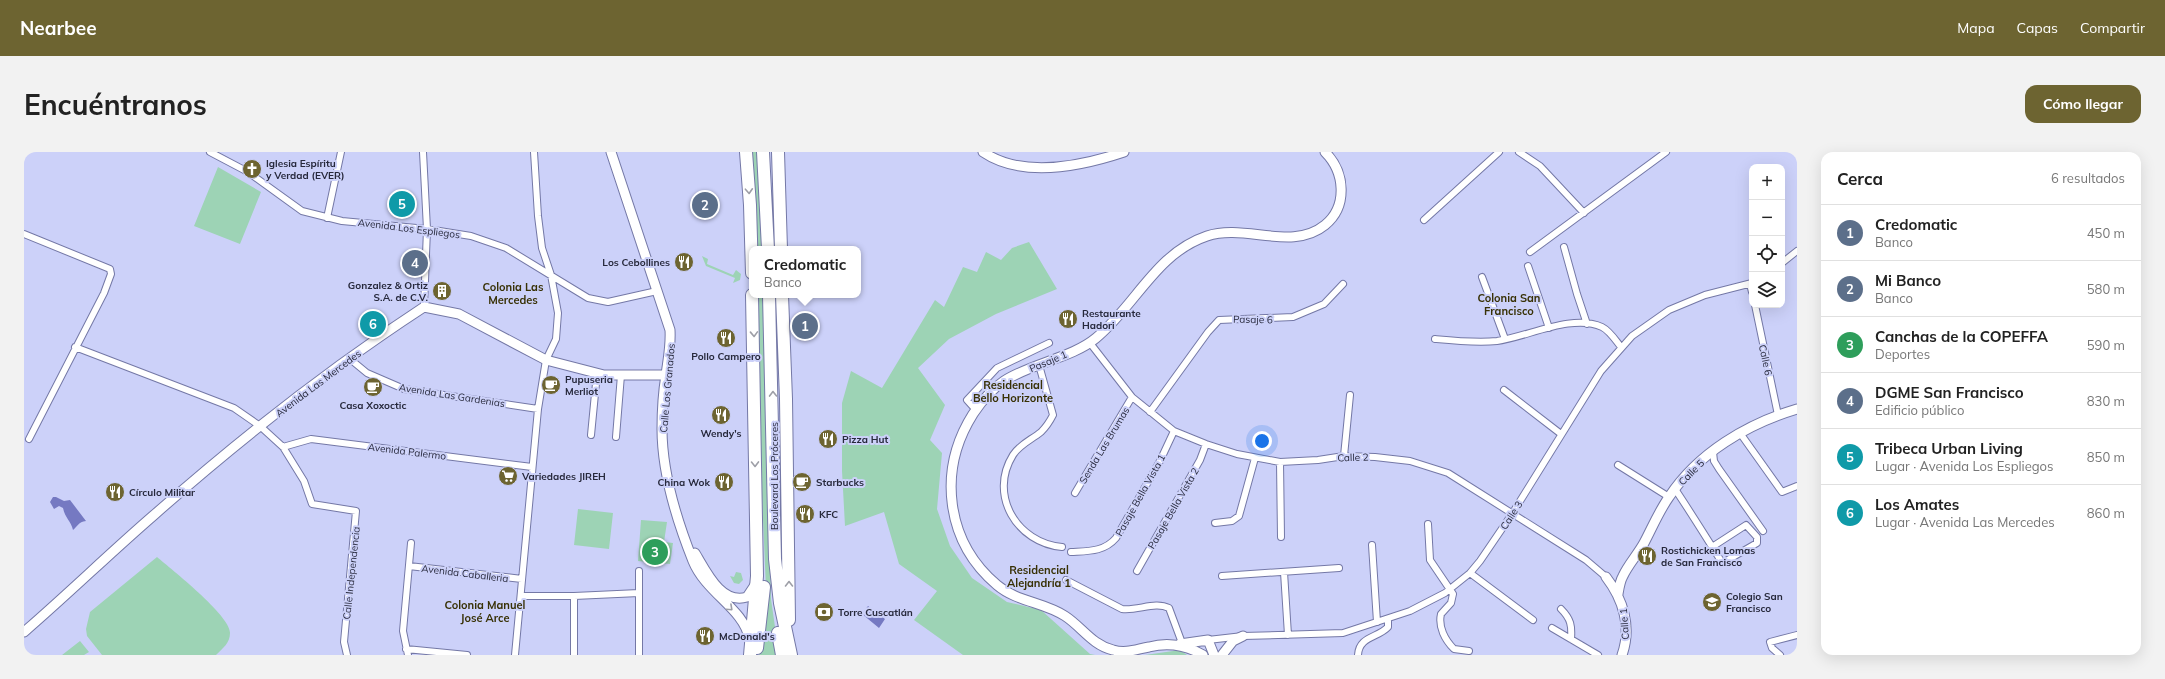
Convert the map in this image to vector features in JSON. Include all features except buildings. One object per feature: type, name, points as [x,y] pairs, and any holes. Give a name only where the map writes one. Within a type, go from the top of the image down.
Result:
[{"type":"highway","points":[[746,152],[750,199],[751,246]]},
{"type":"highway","points":[[763,152],[768,246]]},
{"type":"highway","points":[[778,152],[781,246]]},
{"type":"highway","name":"Boulevard Los Próceres","points":[[750,649],[757,576],[752,298]]},
{"type":"highway","name":"Boulevard Los Próceres","points":[[769,298],[773,422],[773,596],[790,654]]},
{"type":"highway","points":[[782,298],[786,399],[785,466],[790,654]]},
{"type":"highway","points":[[773,422],[786,399]]},
{"type":"highway","points":[[756,510],[764,592],[757,655]]},
{"type":"street","name":"Avenida Los Espliegos","points":[[210,152],[248,172],[302,212],[327,218],[427,229],[471,236],[506,248],[588,298],[608,302],[657,291]]},
{"type":"street","points":[[327,218],[341,152]]},
{"type":"street","points":[[423,152],[427,229],[424,308],[459,314],[546,360],[597,373],[621,375],[666,375]]},
{"type":"street","points":[[515,655],[522,596],[522,579],[538,409],[546,360],[556,339],[558,313],[551,275],[542,248],[538,216],[534,152]]},
{"type":"street","name":"Calle Los Granados","points":[[611,152],[670,330],[671,345],[666,375],[662,430],[663,450],[669,483],[694,563],[703,580],[745,624],[750,649]]},
{"type":"street","points":[[983,152],[1012,165],[1048,168],[1109,157],[1124,152]]},
{"type":"street","name":"Pasaje 1","points":[[1179,644],[1153,646],[1126,652],[1113,650],[1101,646],[1064,616],[1001,588],[976,563],[962,540],[956,526],[951,508],[950,488],[958,444],[976,410],[991,392],[1005,380],[1090,343],[1123,312],[1152,274],[1166,259],[1189,244],[1209,235],[1232,232],[1298,237],[1319,230],[1327,224],[1337,211],[1341,186],[1338,169],[1325,152]]},
{"type":"street","points":[[1424,220],[1499,152]]},
{"type":"street","points":[[1519,152],[1540,166],[1584,213]]},
{"type":"street","points":[[1530,252],[1666,152]]},
{"type":"street","points":[[24,234],[110,269],[111,274],[104,293],[29,439]]},
{"type":"street","points":[[1564,247],[1587,324]]},
{"type":"street","points":[[1785,261],[1797,251]]},
{"type":"street","points":[[1528,266],[1549,328]]},
{"type":"street","points":[[1482,277],[1505,339]]},
{"type":"street","name":"Pasaje 6","points":[[1150,412],[1208,332],[1219,320],[1293,317],[1324,304],[1343,284]]},
{"type":"street","name":"Calle 3","points":[[1208,640],[1243,636],[1343,633],[1410,611],[1450,589],[1470,573],[1512,514],[1601,371],[1621,347],[1640,329],[1669,310],[1705,295],[1749,284]]},
{"type":"street","name":"Avenida Las Mercedes","points":[[24,632],[155,514],[260,426],[375,340],[424,308]]},
{"type":"street","name":"Calle 6","points":[[1756,308],[1778,415]]},
{"type":"street","points":[[1435,339],[1478,342],[1505,339],[1564,325],[1587,324],[1603,328],[1621,347]]},
{"type":"street","points":[[976,410],[967,400],[998,368],[1049,343]]},
{"type":"street","name":"Calle 2","points":[[1090,343],[1132,397],[1174,431],[1206,444],[1254,458],[1280,462],[1318,460],[1344,456],[1375,456],[1410,461],[1448,473],[1586,560],[1606,577],[1618,594]]},
{"type":"street","points":[[75,347],[234,408],[260,426],[283,447]]},
{"type":"street","name":"Avenida Las Gardenias","points":[[350,359],[367,373],[404,389],[538,409]]},
{"type":"street","points":[[1039,365],[1053,415],[1042,431],[1020,446],[1010,462],[1005,481],[1006,498],[1011,517],[1023,530],[1047,544],[1062,547]]},
{"type":"street","points":[[591,435],[597,373]]},
{"type":"street","points":[[616,437],[621,375]]},
{"type":"street","points":[[1504,390],[1561,434]]},
{"type":"street","points":[[1344,456],[1350,395]]},
{"type":"street","name":"Senda Las Brumas","points":[[1075,492],[1132,397]]},
{"type":"street","name":"Calle 5","points":[[1618,594],[1623,576],[1634,561],[1669,497],[1675,489],[1713,452],[1740,433],[1778,415],[1797,409]]},
{"type":"street","name":"Pasaje Bella Vista 1","points":[[1071,552],[1094,551],[1106,547],[1116,538],[1160,461],[1174,431]]},
{"type":"street","points":[[1740,433],[1782,492],[1797,486]]},
{"type":"street","name":"Avenida Palermo","points":[[283,447],[311,439],[532,467]]},
{"type":"street","name":"Pasaje Bella Vista 2","points":[[1137,571],[1200,460],[1206,444]]},
{"type":"street","name":"Calle Independencia","points":[[283,447],[304,481],[312,504],[353,510],[356,514],[344,642],[347,655]]},
{"type":"street","points":[[1713,452],[1714,461],[1719,469],[1763,531]]},
{"type":"street","points":[[1215,523],[1232,521],[1239,516],[1254,458]]},
{"type":"street","points":[[1280,462],[1281,537]]},
{"type":"street","points":[[1618,465],[1669,497]]},
{"type":"street","points":[[1675,489],[1721,562],[1726,561],[1757,543],[1757,537],[1746,525],[1712,547]]},
{"type":"street","points":[[1428,524],[1430,560],[1450,589],[1453,597],[1451,603],[1441,614],[1441,628],[1445,639],[1454,649],[1469,650]]},
{"type":"street","name":"Calle Los Granados","points":[[684,535],[713,582],[726,595],[737,599],[747,597],[754,587],[757,576]]},
{"type":"street","points":[[411,543],[403,631],[407,652],[467,655]]},
{"type":"street","points":[[1372,545],[1377,622]]},
{"type":"street","name":"Avenida Caballeria","points":[[408,566],[522,579]]},
{"type":"street","points":[[1222,576],[1339,568]]},
{"type":"street","points":[[639,571],[640,655]]},
{"type":"street","points":[[1284,572],[1288,635]]},
{"type":"street","points":[[1470,573],[1533,620]]},
{"type":"street","points":[[1606,577],[1623,576]]},
{"type":"street","points":[[1066,580],[1122,609],[1131,610],[1162,605],[1169,608],[1179,644]]},
{"type":"street","points":[[522,596],[574,596],[639,593]]},
{"type":"street","name":"Calle 1","points":[[1618,594],[1625,619],[1626,632],[1622,655]]},
{"type":"street","points":[[574,596],[574,655]]},
{"type":"street","points":[[1561,610],[1568,616],[1572,626],[1571,639]]},
{"type":"street","points":[[1358,655],[1359,648],[1362,643],[1388,626],[1388,619]]},
{"type":"street","points":[[1552,628],[1598,655]]},
{"type":"street","points":[[1780,655],[1770,642],[1797,635]]},
{"type":"street","points":[[1222,655],[1233,641],[1243,636]]},
{"type":"street","points":[[1179,644],[1208,640],[1214,655]]},
{"type":"street","points":[[1179,644],[1203,655]]},
{"type":"green space","points":[[751,152],[759,152],[763,246],[755,246]]},
{"type":"green space","points":[[218,167],[261,192],[240,244],[194,226]]},
{"type":"green space","points":[[1029,242],[1057,289],[996,314],[949,339],[918,368],[945,405],[930,440],[942,453],[937,509],[950,546],[972,578],[1007,602],[1041,610],[1090,654],[1095,655],[963,655],[914,620],[937,591],[899,564],[884,512],[845,526],[842,471],[842,403],[851,371],[882,388],[935,300],[944,307],[963,267],[977,272],[986,252],[1001,260],[1012,248]]},
{"type":"green space","points":[[702,256],[708,259],[707,264],[733,275],[736,270],[741,274],[740,280],[733,283],[735,278],[706,266]]},
{"type":"green space","points":[[757,298],[765,298],[771,599],[779,655],[759,655],[766,589],[760,448]]},
{"type":"green space","points":[[578,509],[613,513],[609,549],[574,545]]},
{"type":"green space","points":[[641,520],[667,522],[664,542],[673,543],[670,564],[638,561]]},
{"type":"green space","points":[[157,557],[199,593],[228,625],[230,633],[229,640],[216,655],[102,655],[87,636],[86,629],[90,612]]},
{"type":"green space","points":[[736,572],[741,573],[743,580],[739,584],[734,583],[730,576],[734,577]]},
{"type":"green space","points":[[80,641],[89,652],[84,655],[62,655]]},
{"type":"green space","points":[[1180,650],[1187,655],[1145,655]]},
{"type":"water","points":[[53,497],[64,501],[70,500],[86,521],[80,523],[73,530],[63,508],[59,506],[54,509],[50,502]]},
{"type":"water","points":[[868,606],[885,619],[879,628],[862,614]]},
{"type":"place","name":"Iglesia Espíritu y Verdad (EVER)","points":[[252,169]]},
{"type":"place","name":"Tribeca Urban Living","points":[[402,204]]},
{"type":"place","name":"Mi Banco","points":[[705,205]]},
{"type":"place","name":"Los Cebollines","points":[[684,262]]},
{"type":"place","name":"DGME San Francisco","points":[[415,263]]},
{"type":"place","name":"Gonzalez & Ortiz S.A. de C.V.","points":[[442,291]]},
{"type":"place","name":"Restaurante Hadori","points":[[1068,319]]},
{"type":"place","name":"Los Amates","points":[[373,324]]},
{"type":"place","name":"Credomatic","points":[[805,326]]},
{"type":"place","name":"Pollo Campero","points":[[726,338]]},
{"type":"place","name":"Pupuseria Merliot","points":[[551,385]]},
{"type":"place","name":"Casa Xoxoctic","points":[[373,387]]},
{"type":"place","name":"Wendy's","points":[[721,415]]},
{"type":"place","name":"Pizza Hut","points":[[828,439]]},
{"type":"place","name":"Variedades JIREH","points":[[508,476]]},
{"type":"place","name":"China Wok","points":[[724,482]]},
{"type":"place","name":"Starbucks","points":[[802,482]]},
{"type":"place","name":"Círculo Militar","points":[[115,492]]},
{"type":"place","name":"KFC","points":[[805,514]]},
{"type":"place","name":"Canchas de la COPEFFA","points":[[655,552]]},
{"type":"place","name":"Rostichicken Lomas de San Francisco","points":[[1647,556]]},
{"type":"place","name":"Colegio San Francisco","points":[[1712,602]]},
{"type":"place","name":"Torre Cuscatlán","points":[[824,612]]},
{"type":"place","name":"McDonald's","points":[[705,636]]},
{"type":"district","name":"Colonia Las Mercedes","points":[[513,293]]},
{"type":"district","name":"Colonia San Francisco","points":[[1509,304]]},
{"type":"district","name":"Residencial Bello Horizonte","points":[[1013,391]]},
{"type":"district","name":"Residencial Alejandría 1","points":[[1039,576]]},
{"type":"district","name":"Colonia Manuel José Arce","points":[[485,611]]}]
